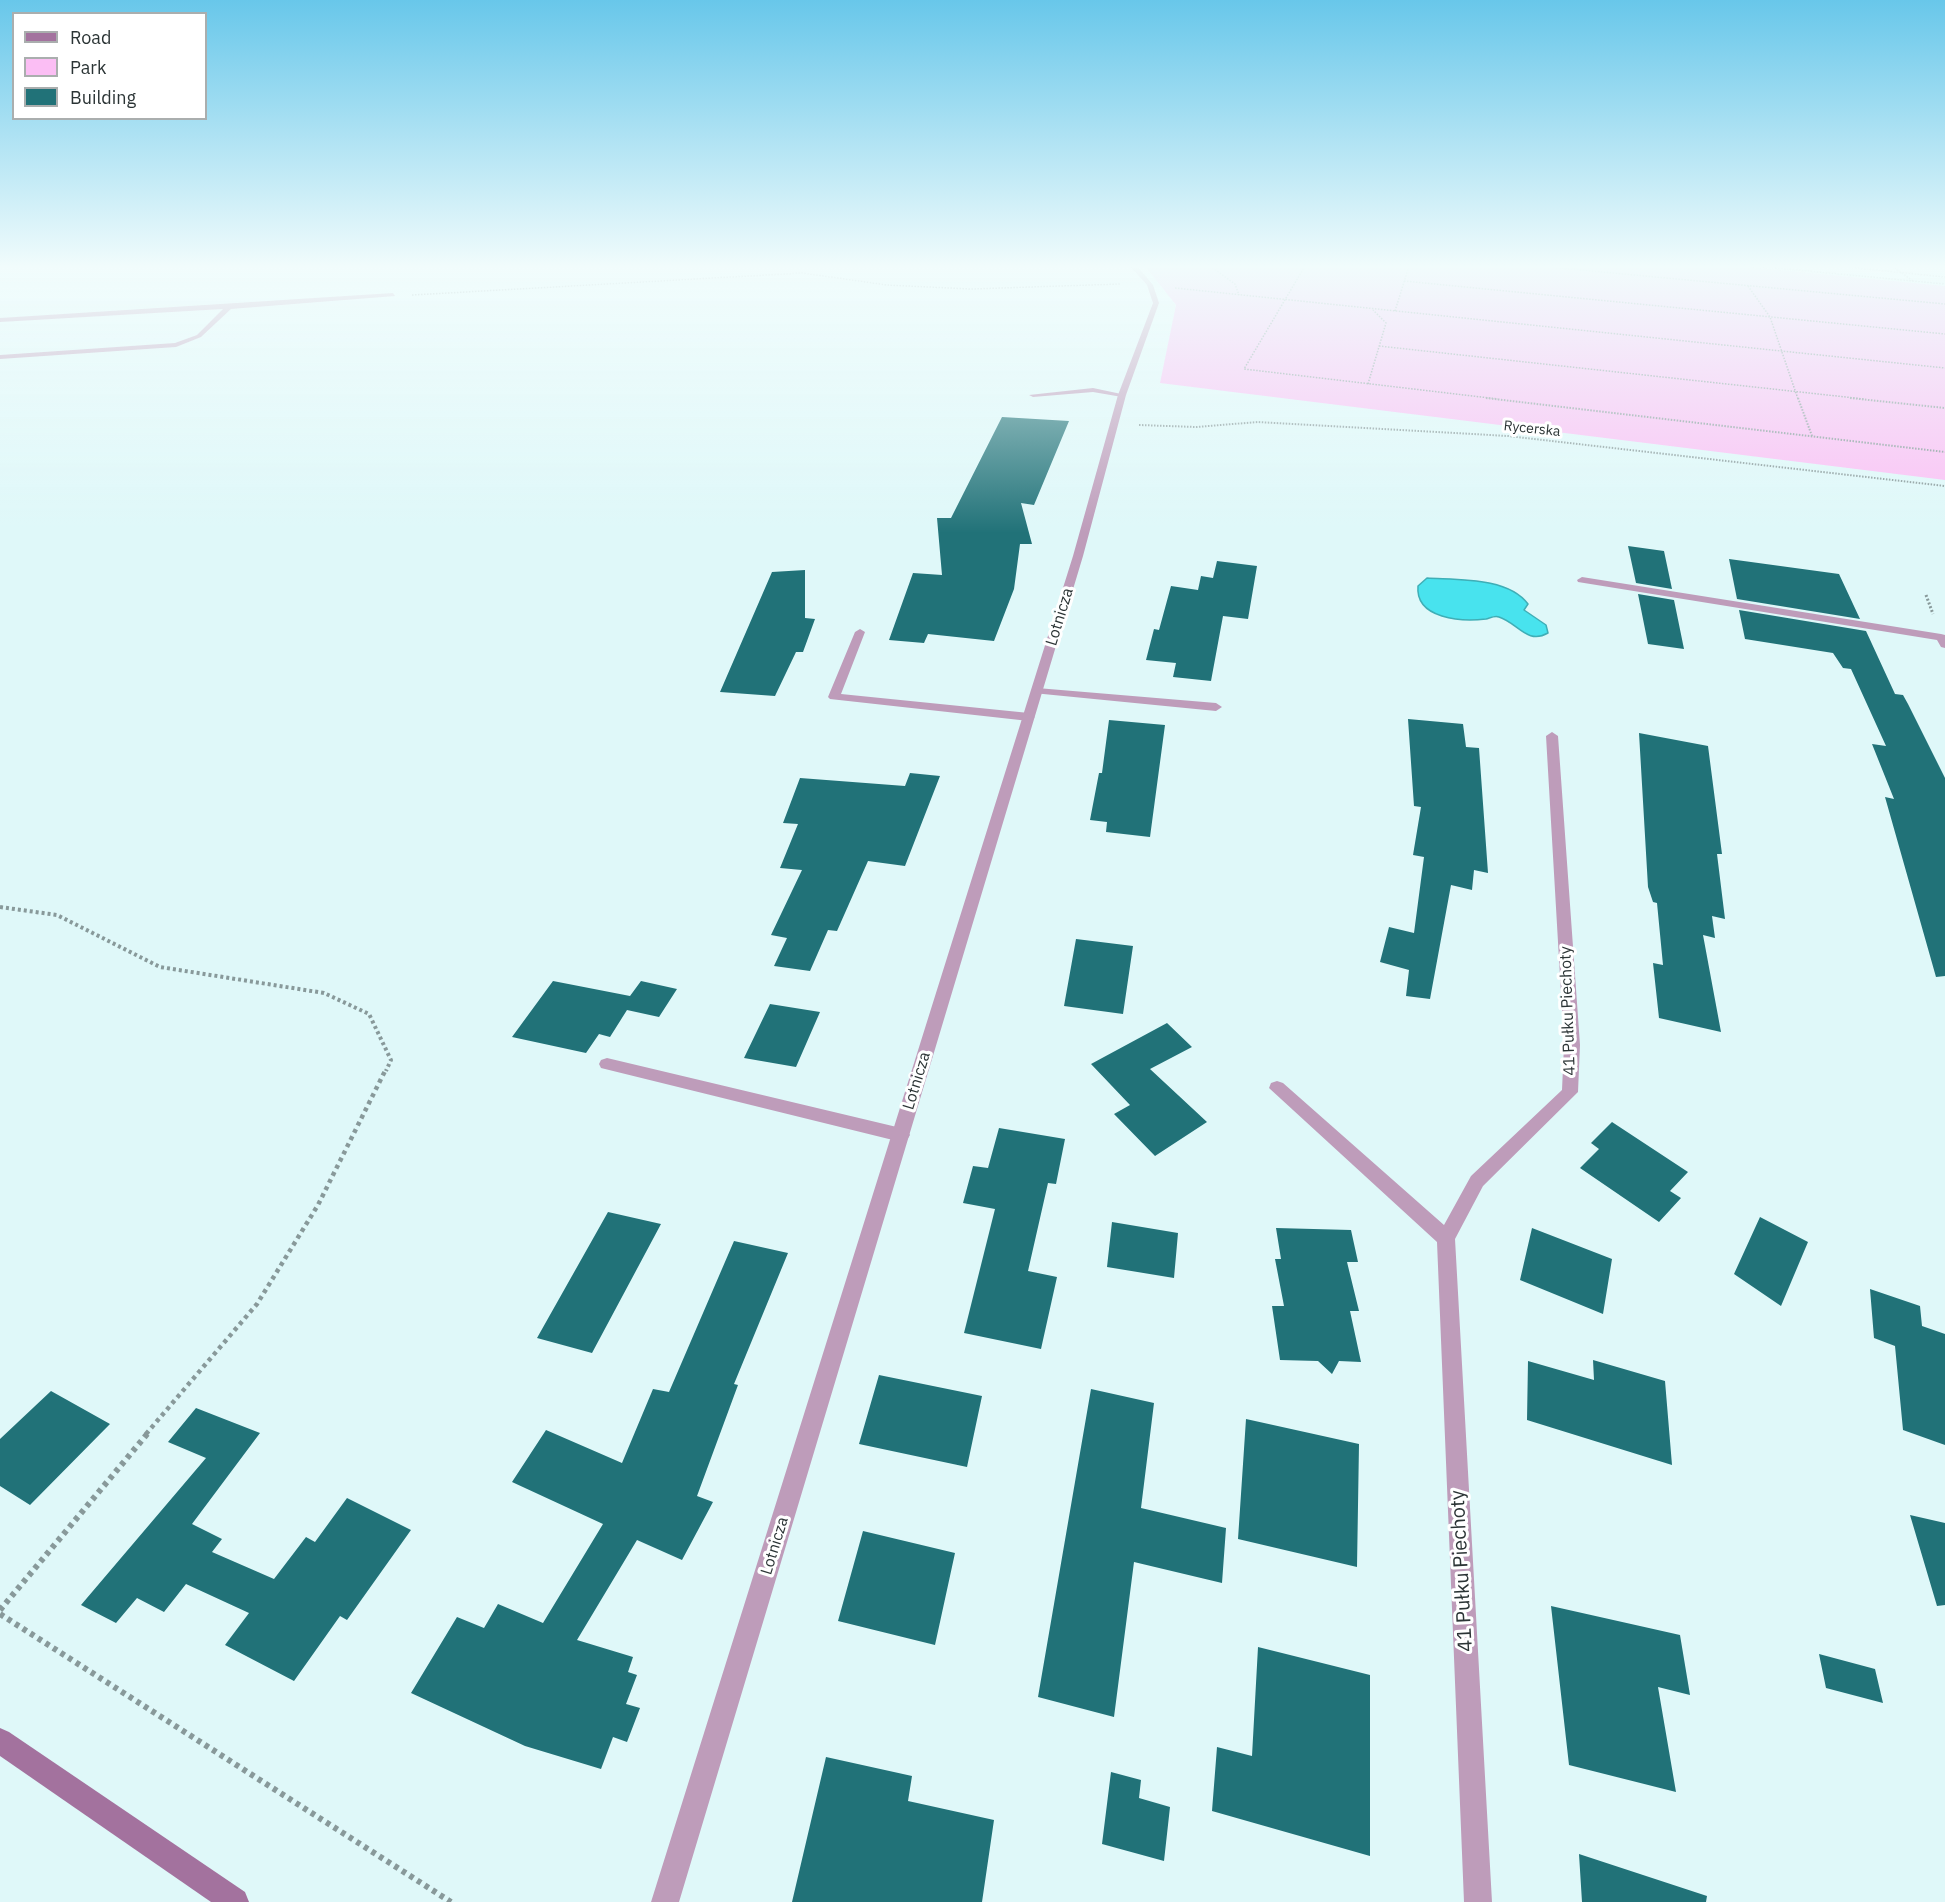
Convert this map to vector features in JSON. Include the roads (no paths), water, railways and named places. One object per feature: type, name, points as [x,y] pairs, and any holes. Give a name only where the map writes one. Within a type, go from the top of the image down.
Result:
[{"type":"street","points":[[0,357],[33,355]]},
{"type":"street","name":"Lotnicza","points":[[665,1902],[1037,691],[1078,556],[1122,395],[1137,355]]},
{"type":"street","points":[[1033,395],[1093,390],[1122,395]]},
{"type":"street","points":[[1582,580],[1941,637],[1945,645]]},
{"type":"street","points":[[860,632],[834,697],[1029,717]]},
{"type":"street","points":[[1037,691],[1216,707]]},
{"type":"street","name":"41 Pułku Piechoty","points":[[1478,1902],[1446,1239],[1477,1181],[1570,1092],[1572,1045],[1552,736]]},
{"type":"street","points":[[607,1064],[901,1135]]},
{"type":"street","points":[[1277,1088],[1446,1239]]},
{"type":"street","points":[[0,1741],[235,1902]]},
{"type":"water","points":[[1427,578],[1482,582],[1508,589],[1528,604],[1524,610],[1546,625],[1548,633],[1541,636],[1528,635],[1497,616],[1465,620],[1453,619],[1432,612],[1424,606],[1419,597],[1418,586]]}]
